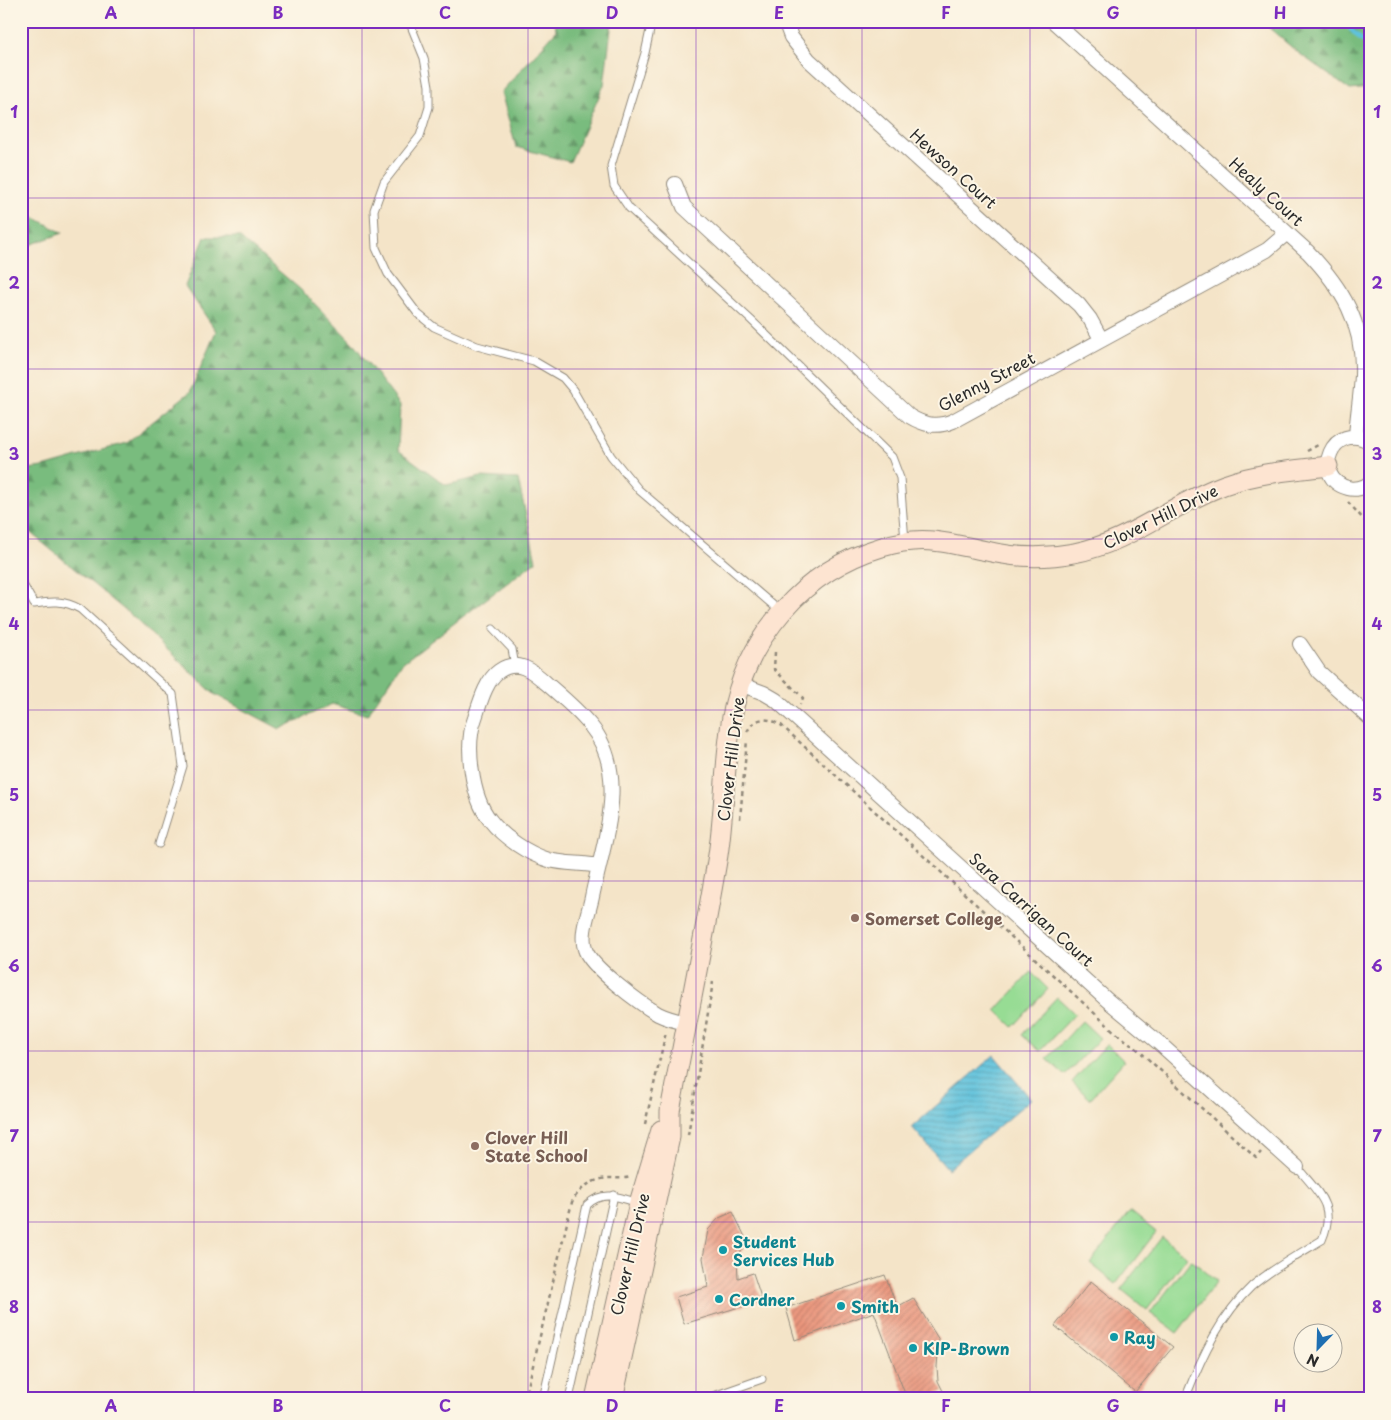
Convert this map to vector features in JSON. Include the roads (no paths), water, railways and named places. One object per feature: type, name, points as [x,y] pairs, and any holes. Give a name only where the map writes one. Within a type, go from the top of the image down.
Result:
[{"type":"street","name":"Hewson Court","points":[[785,21],[791,37],[809,60],[1079,305],[1090,319],[1101,339]]},
{"type":"street","name":"Healy Court","points":[[1053,21],[1331,276],[1347,301],[1366,355],[1362,375],[1356,437]]},
{"type":"street","name":"Glenny Street","points":[[675,184],[684,207],[909,416],[921,422],[942,426],[1267,250],[1286,233]]},
{"type":"street","points":[[1369,487],[1350,489],[1342,486],[1335,481],[1328,466],[1328,458],[1335,445],[1341,440],[1356,437],[1370,442]]},
{"type":"street","name":"Clover Hill Drive","points":[[613,1399],[654,1218],[670,1137],[670,1111],[678,1021],[718,852],[732,718],[740,684],[753,653],[781,613],[798,594],[833,568],[872,550],[905,542],[949,542],[996,553],[1023,556],[1074,553],[1124,537],[1190,500],[1237,480],[1262,473],[1328,466]]},
{"type":"street","points":[[1300,644],[1320,672],[1370,718]]},
{"type":"street","points":[[598,866],[550,860],[524,848],[489,819],[478,799],[473,775],[470,730],[493,678],[498,672],[515,666],[531,670],[591,725],[602,744],[611,768],[612,792],[598,866],[584,935],[585,950],[591,961],[650,1009],[678,1021]]},
{"type":"street","name":"Sara Carrigan Court","points":[[740,684],[764,693],[776,700],[1107,1000],[1160,1043],[1269,1143],[1298,1167]]},
{"type":"street","name":"Clover Hill Drive","points":[[595,1399],[639,1203],[659,1133],[670,1111]]},
{"type":"lane","points":[[409,21],[424,58],[429,86],[428,107],[420,136],[384,182],[374,210],[376,248],[388,274],[418,314],[434,327],[477,346],[534,361],[564,378],[578,398],[611,456],[639,490],[781,613]]},
{"type":"lane","points":[[652,21],[645,53],[614,154],[611,177],[614,186],[629,208],[771,340],[892,457],[900,478],[905,542]]},
{"type":"lane","points":[[21,581],[34,604],[54,600],[68,602],[80,609],[173,694],[183,766],[159,844]]},
{"type":"lane","points":[[493,629],[512,649],[515,666]]},
{"type":"lane","points":[[1187,1399],[1187,1394],[1201,1358],[1225,1320],[1252,1287],[1322,1240],[1328,1227],[1329,1210],[1298,1167]]},
{"type":"lane","points":[[568,1399],[614,1195]]},
{"type":"lane","points":[[543,1399],[582,1216],[587,1205],[593,1198],[614,1195],[639,1203],[654,1218]]},
{"type":"lane","points":[[704,1399],[762,1379]]},
{"type":"water","points":[[994,1055],[1031,1099],[948,1169],[912,1127]]},
{"type":"waterway","points":[[1343,21],[1361,40],[1370,44]]},
{"type":"place","name":"Somerset College","points":[[855,918]]},
{"type":"place","name":"Clover Hill State School","points":[[475,1146]]},
{"type":"place","name":"Student Services Hub","points":[[723,1250]]},
{"type":"place","name":"Cordner","points":[[719,1299]]},
{"type":"place","name":"Smith","points":[[841,1306]]},
{"type":"place","name":"Ray","points":[[1114,1337]]},
{"type":"place","name":"KIP-Brown","points":[[913,1348]]}]
